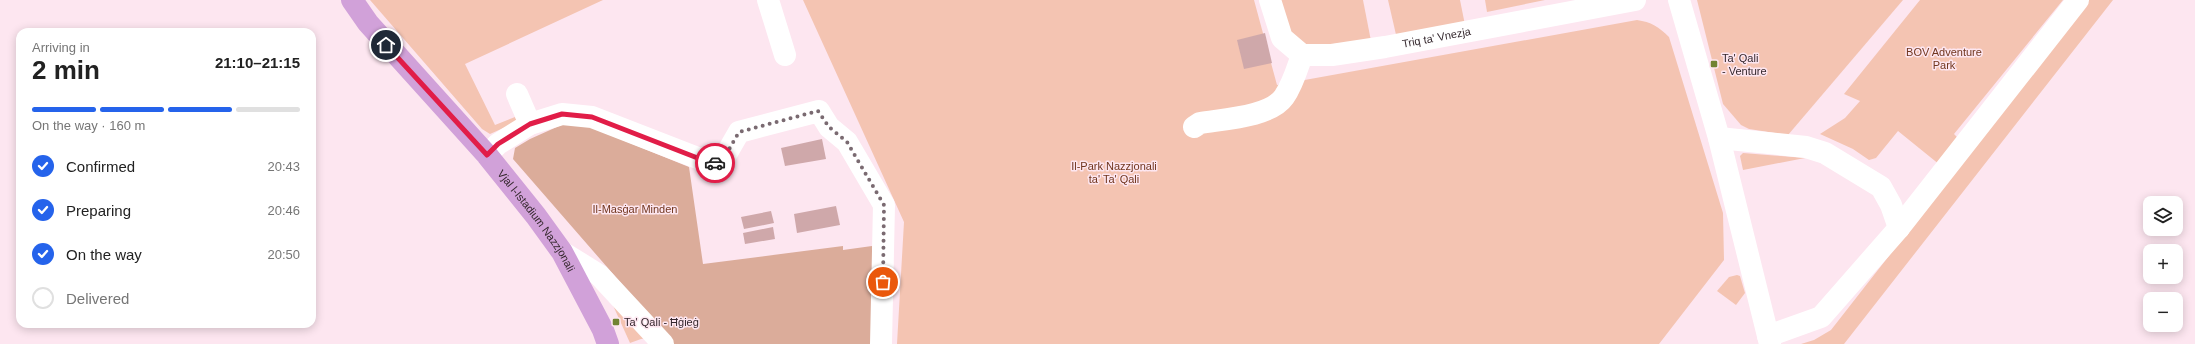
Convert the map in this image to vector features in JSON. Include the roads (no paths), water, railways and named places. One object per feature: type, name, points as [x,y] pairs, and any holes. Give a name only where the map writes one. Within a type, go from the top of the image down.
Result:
[{"type":"main road","name":"Vjal l-Istadium Nazzjonali","points":[[352,0],[368,24],[487,155],[562,252],[603,330],[608,344]]},
{"type":"street","points":[[768,0],[785,55]]},
{"type":"street","points":[[1194,127],[1200,123],[1270,109],[1283,98],[1286,93],[1292,82],[1302,55],[1282,38],[1270,0]]},
{"type":"street","name":"Triq ta' Vnezja","points":[[1302,55],[1332,55],[1385,47],[1635,0]]},
{"type":"street","points":[[1679,0],[1719,138],[1769,340],[1821,317],[1898,228],[2078,0]]},
{"type":"street","points":[[517,94],[530,124]]},
{"type":"street","points":[[487,155],[498,144],[530,124],[562,114],[592,117],[713,164],[724,158],[739,132],[818,111],[829,127],[847,142],[884,205],[882,344]]},
{"type":"street","points":[[1719,138],[1806,147],[1825,153],[1881,187],[1891,205],[1898,228]]},
{"type":"street","points":[[562,252],[599,275],[663,344]]},
{"type":"place","name":"Ta' Qali - Venture","points":[[1714,64]]},
{"type":"place","name":"Ta' Qali - Ħġieġ","points":[[616,322]]},
{"type":"park label","name":"BOV Adventure Park","points":[[1944,58]]},
{"type":"park label","name":"Il-Park Nazzjonali ta' Ta' Qali","points":[[1114,172]]},
{"type":"park label","name":"Il-Masġar Minden","points":[[635,209]]}]
